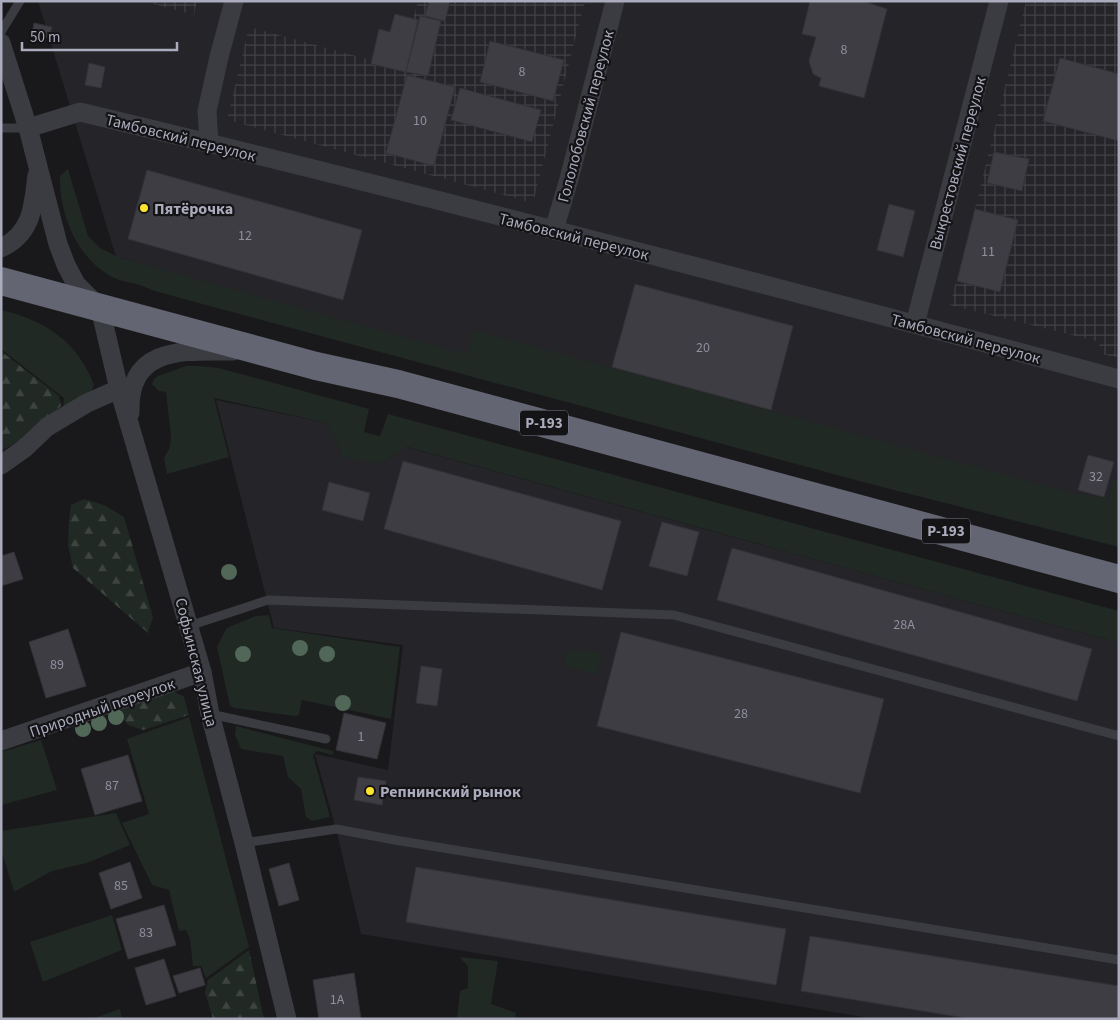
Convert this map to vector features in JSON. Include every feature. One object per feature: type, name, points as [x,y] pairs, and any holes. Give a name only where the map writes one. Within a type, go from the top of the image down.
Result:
[{"type":"highway","name":"Р-193","points":[[1,280],[316,366],[398,384],[1119,578]]},
{"type":"street","points":[[209,143],[207,112],[234,1]]},
{"type":"street","name":"Гололобовский переулок","points":[[554,230],[579,143],[615,1]]},
{"type":"street","name":"Выкрестовский переулок","points":[[915,324],[998,1]]},
{"type":"street","points":[[1,43],[28,128],[58,244],[76,284],[100,308]]},
{"type":"street","name":"Тамбовский переулок","points":[[28,128],[80,112],[554,230],[1119,379]]},
{"type":"street","points":[[1,248],[18,238],[27,224],[30,217],[38,166]]},
{"type":"street","name":"Софьинская улица","points":[[100,308],[119,389],[202,672],[210,714],[287,1019]]},
{"type":"street","points":[[136,446],[131,423],[131,397],[135,381],[145,366],[161,357],[188,351],[265,352]]},
{"type":"street","points":[[1,465],[25,448],[46,427],[86,403],[119,389]]},
{"type":"street","name":"Природный переулок","points":[[1,741],[202,672]]},
{"type":"lane","points":[[1,32],[20,1]]},
{"type":"lane","points":[[1,128],[28,128]]},
{"type":"lane","points":[[189,626],[268,600],[674,615],[1119,736]]},
{"type":"lane","points":[[210,714],[326,739]]},
{"type":"lane","points":[[244,843],[336,829],[1119,960]]},
{"type":"shaded area","points":[[38,1],[1119,1],[1119,543],[116,257]]},
{"type":"shaded area","points":[[143,1],[197,1],[194,15]]},
{"type":"shaded area","points":[[418,1],[585,1],[533,203],[227,120],[249,27],[400,68]]},
{"type":"shaded area","points":[[1026,1],[1119,1],[1119,358],[1098,353],[1100,342],[950,305]]},
{"type":"shaded area","name":"Репнинский рынок","points":[[216,400],[327,423],[379,464],[406,447],[1119,643],[1119,1019],[876,1019],[361,934],[336,829],[315,754],[388,770],[403,645],[274,628]]},
{"type":"green space","points":[[68,169],[88,236],[100,248],[120,258],[465,354],[469,350],[473,330],[1068,492],[1108,499],[1113,481],[1119,483],[1119,547],[874,485],[158,292],[114,278],[90,260],[73,235],[67,221],[63,206],[60,176]]},
{"type":"green space","points":[[1,310],[17,314],[46,327],[69,345],[79,357],[94,385],[91,393],[63,411],[64,398],[1,349]]},
{"type":"green space","points":[[1,351],[59,396],[61,406],[28,436],[1,451]]},
{"type":"green space","points":[[186,366],[219,368],[369,409],[364,432],[380,436],[388,414],[1119,611],[1119,643],[407,447],[379,464],[343,457],[327,423],[214,398],[229,457],[167,474],[164,458],[170,447],[171,437],[166,392],[159,391],[152,384],[158,376]]},
{"type":"green space","points":[[84,499],[104,505],[124,517],[153,617],[148,633],[73,568],[68,545],[71,505]]},
{"type":"green space","points":[[269,615],[272,628],[400,647],[391,719],[302,700],[299,715],[295,716],[230,706],[217,647],[226,629],[256,616]]},
{"type":"green space","points":[[567,649],[602,653],[597,675],[564,665]]},
{"type":"green space","points":[[173,691],[184,697],[189,715],[143,730],[128,725],[121,716],[123,706]]},
{"type":"green space","points":[[189,717],[249,947],[206,978],[201,966],[193,966],[190,939],[186,930],[179,931],[169,890],[152,885],[122,823],[149,814],[127,739]]},
{"type":"green space","points":[[236,726],[333,751],[333,755],[317,751],[313,755],[330,817],[312,821],[306,817],[301,789],[288,777],[283,756],[241,749],[235,735]]},
{"type":"green space","points":[[41,740],[57,790],[1,805],[1,752]]},
{"type":"green space","points":[[116,813],[130,845],[87,863],[52,871],[14,892],[1,849],[1,831]]},
{"type":"green space","points":[[112,915],[122,950],[43,982],[30,942]]},
{"type":"green space","points":[[249,950],[264,1019],[213,1019],[205,992],[208,980]]},
{"type":"green space","points":[[459,957],[498,961],[491,1004],[516,1013],[515,1019],[457,1019],[460,991],[468,988],[468,966]]},
{"type":"green space","points":[[120,1009],[122,1019],[91,1019]]},
{"type":"building","points":[[429,1],[450,1],[445,21],[425,16]]},
{"type":"building","points":[[810,1],[863,1],[887,9],[864,98],[819,86],[821,78],[813,74],[809,61],[816,37],[802,34]]},
{"type":"building","points":[[395,14],[418,20],[406,72],[371,64],[379,29],[390,32]]},
{"type":"building","points":[[420,16],[441,21],[428,76],[406,72]]},
{"type":"building","points":[[34,23],[52,27],[49,38],[32,34]]},
{"type":"building","points":[[490,41],[564,60],[553,101],[480,82]]},
{"type":"building","points":[[1060,58],[1119,74],[1119,141],[1043,121]]},
{"type":"building","points":[[89,63],[105,67],[101,88],[85,85]]},
{"type":"building","points":[[407,75],[455,87],[434,166],[386,153]]},
{"type":"building","points":[[460,88],[541,110],[532,142],[451,120]]},
{"type":"building","points":[[994,152],[1029,159],[1022,191],[987,183]]},
{"type":"building","points":[[147,170],[362,230],[343,300],[128,239]]},
{"type":"building","points":[[889,204],[915,211],[903,257],[877,250]]},
{"type":"building","points":[[975,209],[1018,220],[1000,292],[957,281]]},
{"type":"building","points":[[635,284],[793,326],[771,410],[612,367]]},
{"type":"building","points":[[1088,455],[1114,462],[1104,497],[1078,490]]},
{"type":"building","points":[[403,461],[621,521],[602,590],[384,529]]},
{"type":"building","points":[[329,482],[370,493],[363,521],[322,510]]},
{"type":"building","points":[[662,522],[699,532],[687,576],[649,566]]},
{"type":"building","points":[[732,548],[1092,649],[1077,701],[717,600]]},
{"type":"building","points":[[14,552],[23,579],[1,586],[1,556]]},
{"type":"building","points":[[68,629],[86,686],[46,698],[29,642]]},
{"type":"building","points":[[621,632],[884,699],[860,793],[597,726]]},
{"type":"building","points":[[421,666],[442,669],[437,706],[416,703]]},
{"type":"building","points":[[344,713],[386,723],[377,759],[336,750]]},
{"type":"building","points":[[128,755],[142,801],[95,815],[81,769]]},
{"type":"building","name":"Репнинский рынок","points":[[358,777],[386,781],[382,805],[354,800]]},
{"type":"building","points":[[130,862],[142,898],[111,909],[99,873]]},
{"type":"building","points":[[289,863],[299,900],[279,906],[269,869]]},
{"type":"building","points":[[416,867],[786,929],[776,985],[406,922]]},
{"type":"building","points":[[164,905],[176,945],[128,959],[116,919]]},
{"type":"building","points":[[810,936],[1119,986],[1119,1019],[971,1019],[801,991]]},
{"type":"building","points":[[164,959],[176,996],[146,1005],[135,968]]},
{"type":"building","points":[[200,968],[205,985],[179,993],[173,976]]},
{"type":"building","points":[[354,973],[361,1019],[319,1019],[313,980]]},
{"type":"place","name":"Пятёрочка","points":[[144,208]]},
{"type":"place","name":"Репнинский рынок","points":[[370,791]]}]
